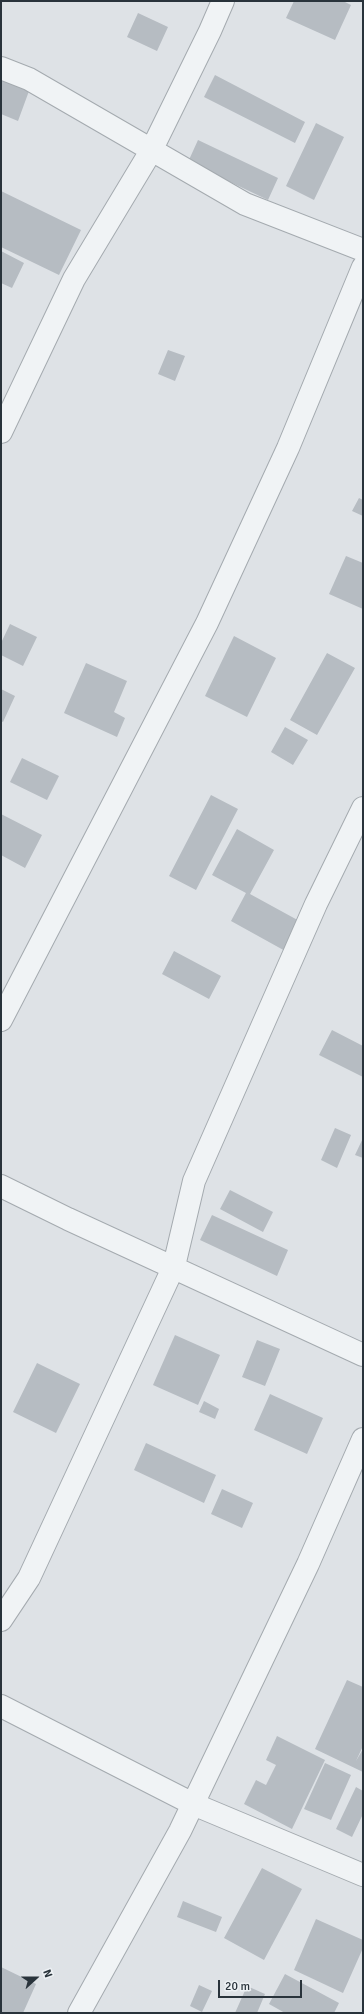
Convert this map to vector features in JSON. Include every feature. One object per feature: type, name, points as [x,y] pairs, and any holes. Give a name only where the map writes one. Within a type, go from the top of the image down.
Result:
[{"type":"street","points":[[1,432],[74,279],[151,151],[210,31],[223,1]]},
{"type":"street","points":[[1,68],[29,79],[151,151],[245,204],[363,250]]},
{"type":"street","points":[[1,1020],[207,622],[288,448],[363,267]]},
{"type":"street","points":[[1,1620],[29,1578],[91,1448],[174,1266],[194,1181],[316,904],[363,808]]},
{"type":"street","points":[[1,1186],[68,1219],[174,1266],[363,1355]]},
{"type":"street","points":[[79,2013],[180,1831],[308,1564],[363,1439]]},
{"type":"street","points":[[1,1706],[193,1804],[363,1875]]},
{"type":"building","points":[[294,1],[343,1],[351,5],[335,40],[286,18]]},
{"type":"building","points":[[138,13],[168,27],[157,51],[127,37]]},
{"type":"building","points":[[215,75],[305,122],[295,143],[204,97]]},
{"type":"building","points":[[1,80],[29,91],[18,121],[1,114]]},
{"type":"building","points":[[316,123],[344,137],[314,200],[286,186]]},
{"type":"building","points":[[198,140],[278,178],[268,200],[188,162]]},
{"type":"building","points":[[1,191],[81,230],[59,275],[1,247]]},
{"type":"building","points":[[1,251],[24,263],[12,288],[1,283]]},
{"type":"building","points":[[168,350],[185,356],[175,381],[158,374]]},
{"type":"building","points":[[359,498],[363,500],[363,516],[352,511]]},
{"type":"building","points":[[346,556],[363,563],[363,609],[329,594]]},
{"type":"building","points":[[10,624],[37,637],[23,666],[1,655],[1,643]]},
{"type":"building","points":[[234,636],[276,658],[247,717],[205,696]]},
{"type":"building","points":[[327,653],[355,668],[317,735],[290,720]]},
{"type":"building","points":[[86,663],[127,681],[114,712],[125,718],[117,737],[64,713]]},
{"type":"building","points":[[1,689],[15,696],[3,722],[1,721]]},
{"type":"building","points":[[285,727],[308,740],[293,765],[271,752]]},
{"type":"building","points":[[22,758],[59,776],[47,800],[10,782]]},
{"type":"building","points":[[211,795],[238,809],[196,890],[169,876]]},
{"type":"building","points":[[1,814],[42,835],[25,868],[1,855]]},
{"type":"building","points":[[237,829],[274,850],[250,894],[303,923],[287,952],[231,921],[246,893],[212,875]]},
{"type":"building","points":[[174,951],[221,976],[209,999],[162,974]]},
{"type":"building","points":[[332,1030],[363,1046],[363,1077],[319,1055]]},
{"type":"building","points":[[335,1128],[351,1135],[337,1168],[321,1160]]},
{"type":"building","points":[[363,1138],[363,1158],[355,1155]]},
{"type":"building","points":[[230,1190],[273,1212],[263,1232],[220,1209]]},
{"type":"building","points":[[212,1215],[288,1250],[277,1276],[200,1240]]},
{"type":"building","points":[[175,1335],[220,1355],[198,1405],[153,1385]]},
{"type":"building","points":[[257,1340],[280,1349],[265,1386],[242,1377]]},
{"type":"building","points":[[37,1363],[80,1384],[56,1433],[13,1412]]},
{"type":"building","points":[[270,1394],[323,1418],[307,1454],[254,1430]]},
{"type":"building","points":[[204,1401],[219,1409],[215,1419],[199,1412]]},
{"type":"building","points":[[146,1443],[216,1475],[204,1503],[134,1470]]},
{"type":"building","points":[[222,1489],[253,1503],[242,1528],[211,1514]]},
{"type":"building","points":[[347,1680],[363,1687],[363,1746],[356,1761],[363,1749],[363,1772],[315,1749]]},
{"type":"building","points":[[277,1736],[325,1760],[292,1829],[244,1804],[256,1780],[266,1785],[276,1765],[266,1760]]},
{"type":"building","points":[[325,1763],[351,1775],[331,1820],[304,1809]]},
{"type":"building","points":[[356,1787],[363,1791],[363,1814],[352,1837],[336,1829]]},
{"type":"building","points":[[262,1868],[302,1889],[264,1960],[224,1938]]},
{"type":"building","points":[[183,1901],[222,1917],[216,1932],[177,1917]]},
{"type":"building","points":[[316,1919],[363,1940],[363,1948],[343,1993],[294,1970]]},
{"type":"building","points":[[1,1967],[36,1984],[23,2013],[1,2013]]},
{"type":"building","points":[[285,1974],[339,2003],[334,2013],[285,2013],[269,2004]]},
{"type":"building","points":[[199,1985],[212,1991],[202,2012],[190,2006]]},
{"type":"building","points":[[247,1986],[265,1994],[257,2013],[235,2013]]}]
